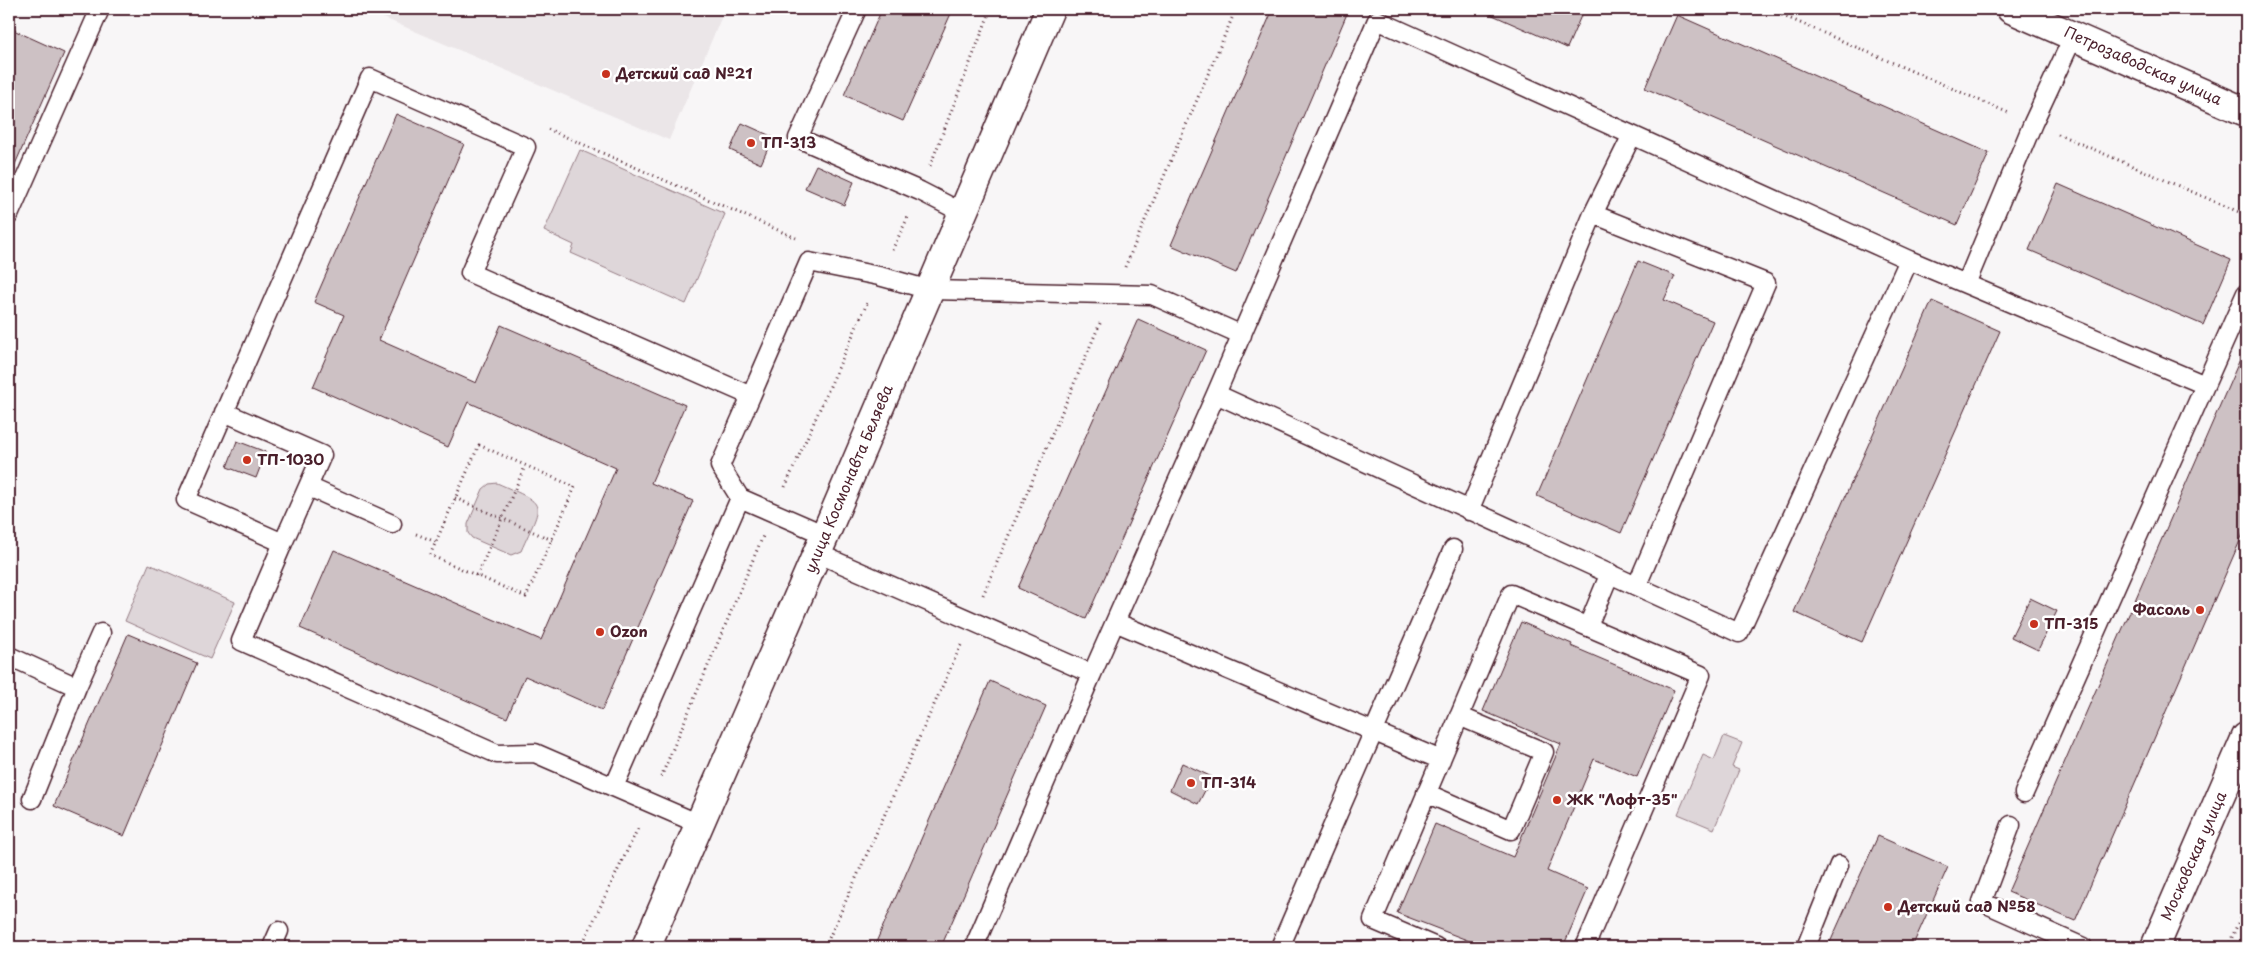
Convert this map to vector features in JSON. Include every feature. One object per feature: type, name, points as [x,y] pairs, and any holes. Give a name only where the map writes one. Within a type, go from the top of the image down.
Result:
[{"type":"street","name":"улица Космонавта Беляева","points":[[646,947],[1050,9]]},
{"type":"street","name":"Петрозаводская улица","points":[[2011,9],[2246,112]]},
{"type":"street","name":"Московская улица","points":[[2155,947],[2246,739]]},
{"type":"lane","points":[[9,215],[100,9]]},
{"type":"lane","points":[[857,9],[798,138],[920,191],[963,213]]},
{"type":"lane","points":[[974,947],[1242,335],[1377,20],[1909,260],[2205,385]]},
{"type":"lane","points":[[1966,284],[2033,123],[2074,35]]},
{"type":"lane","points":[[284,543],[186,500],[370,78],[526,147],[470,273],[750,396]]},
{"type":"lane","points":[[1469,511],[1593,214],[1632,135]]},
{"type":"lane","points":[[1593,214],[1766,283],[1637,585]]},
{"type":"lane","points":[[1216,394],[1739,633],[1909,260]]},
{"type":"lane","points":[[1092,674],[972,621],[821,544],[773,512],[740,498],[720,466],[808,262],[879,276],[930,290],[1152,295],[1242,335]]},
{"type":"lane","points":[[2024,793],[2246,293]]},
{"type":"lane","points":[[224,412],[322,455],[241,641],[497,754],[535,753],[699,824]]},
{"type":"lane","points":[[308,487],[392,524]]},
{"type":"lane","points":[[614,787],[740,498]]},
{"type":"lane","points":[[1280,947],[1453,549]]},
{"type":"lane","points":[[1588,626],[1610,573]]},
{"type":"lane","points":[[1436,947],[1373,920],[1511,594],[1701,675],[1585,947]]},
{"type":"lane","points":[[1116,622],[1441,760]]},
{"type":"lane","points":[[32,799],[102,633]]},
{"type":"lane","points":[[9,656],[78,687]]},
{"type":"lane","points":[[1426,794],[1511,830],[1544,752],[1459,716]]},
{"type":"lane","points":[[2011,825],[1982,902],[2083,947]]},
{"type":"lane","points":[[1806,947],[1839,866]]},
{"type":"path","points":[[581,947],[650,803],[773,512],[879,276],[920,191],[991,9]]},
{"type":"path","points":[[825,947],[972,621],[1236,9]]},
{"type":"path","points":[[545,128],[816,246],[808,262]]},
{"type":"path","points":[[479,445],[574,487],[526,597],[430,555],[455,498],[479,445]]},
{"type":"path","points":[[477,576],[525,466]]},
{"type":"path","points":[[455,498],[552,540]]},
{"type":"path","points":[[2228,947],[2246,904]]},
{"type":"shaded area","name":"Детский сад №21","points":[[363,9],[725,9],[669,140]]},
{"type":"shaded area","points":[[580,150],[725,214],[686,304],[571,253],[574,245],[544,231]]},
{"type":"shaded area","points":[[497,483],[526,496],[537,507],[534,523],[521,551],[511,555],[472,538],[468,533],[468,524],[483,489],[489,484]]},
{"type":"shaded area","points":[[149,564],[235,602],[210,659],[125,621]]},
{"type":"shaded area","points":[[1724,736],[1742,743],[1732,767],[1739,770],[1714,829],[1678,814],[1703,755],[1714,760]]},
{"type":"building","points":[[882,9],[953,9],[903,121],[844,95]]},
{"type":"building","points":[[1273,9],[1349,9],[1236,273],[1171,245]]},
{"type":"building","points":[[1479,9],[1584,9],[1567,48]]},
{"type":"building","points":[[1677,15],[1989,153],[1957,225],[1645,88]]},
{"type":"building","points":[[9,28],[64,53],[9,178]]},
{"type":"building","points":[[396,114],[464,144],[379,340],[476,383],[501,325],[685,405],[651,483],[693,501],[602,710],[525,676],[507,718],[300,628],[334,550],[541,640],[616,468],[468,402],[448,447],[313,387],[344,315],[314,302]]},
{"type":"building","name":"ТП-313","points":[[742,123],[773,137],[761,164],[730,150]]},
{"type":"building","points":[[816,165],[854,182],[844,205],[805,188]]},
{"type":"building","points":[[2058,184],[2231,260],[2203,325],[2029,250]]},
{"type":"building","points":[[1638,261],[1675,276],[1664,300],[1713,321],[1621,533],[1537,496]]},
{"type":"building","points":[[1932,301],[2000,331],[1862,642],[1794,612]]},
{"type":"building","points":[[1138,319],[1206,350],[1086,619],[1018,588]]},
{"type":"building","points":[[2241,357],[2246,360],[2246,527],[2075,921],[2008,892]]},
{"type":"building","name":"ТП-1030","points":[[237,441],[266,452],[256,478],[227,467]]},
{"type":"building","name":"ТП-315","points":[[2030,598],[2057,611],[2038,650],[2011,637]]},
{"type":"building","name":"ЖК \"Лофт-35\"","points":[[1521,622],[1572,644],[1571,646],[1674,690],[1637,777],[1594,759],[1547,871],[1588,889],[1563,947],[1485,947],[1397,913],[1435,824],[1513,857],[1561,744],[1483,711]]},
{"type":"building","points":[[128,634],[197,663],[124,836],[54,806]]},
{"type":"building","points":[[990,681],[1046,706],[941,947],[874,947]]},
{"type":"building","name":"ТП-314","points":[[1182,763],[1212,777],[1198,804],[1170,790]]},
{"type":"building","name":"Детский сад №58","points":[[1878,836],[1948,867],[1912,947],[1828,947]]},
{"type":"place","name":"Детский сад №21","points":[[606,74]]},
{"type":"place","name":"ТП-313","points":[[751,143]]},
{"type":"place","name":"ТП-1030","points":[[247,460]]},
{"type":"place","name":"Фасоль","points":[[2200,610]]},
{"type":"place","name":"ТП-315","points":[[2034,624]]},
{"type":"place","name":"Ozon","points":[[600,632]]},
{"type":"place","name":"ТП-314","points":[[1191,783]]},
{"type":"place","name":"ЖК \"Лофт-35\"","points":[[1557,800]]},
{"type":"place","name":"Детский сад №58","points":[[1888,907]]}]
